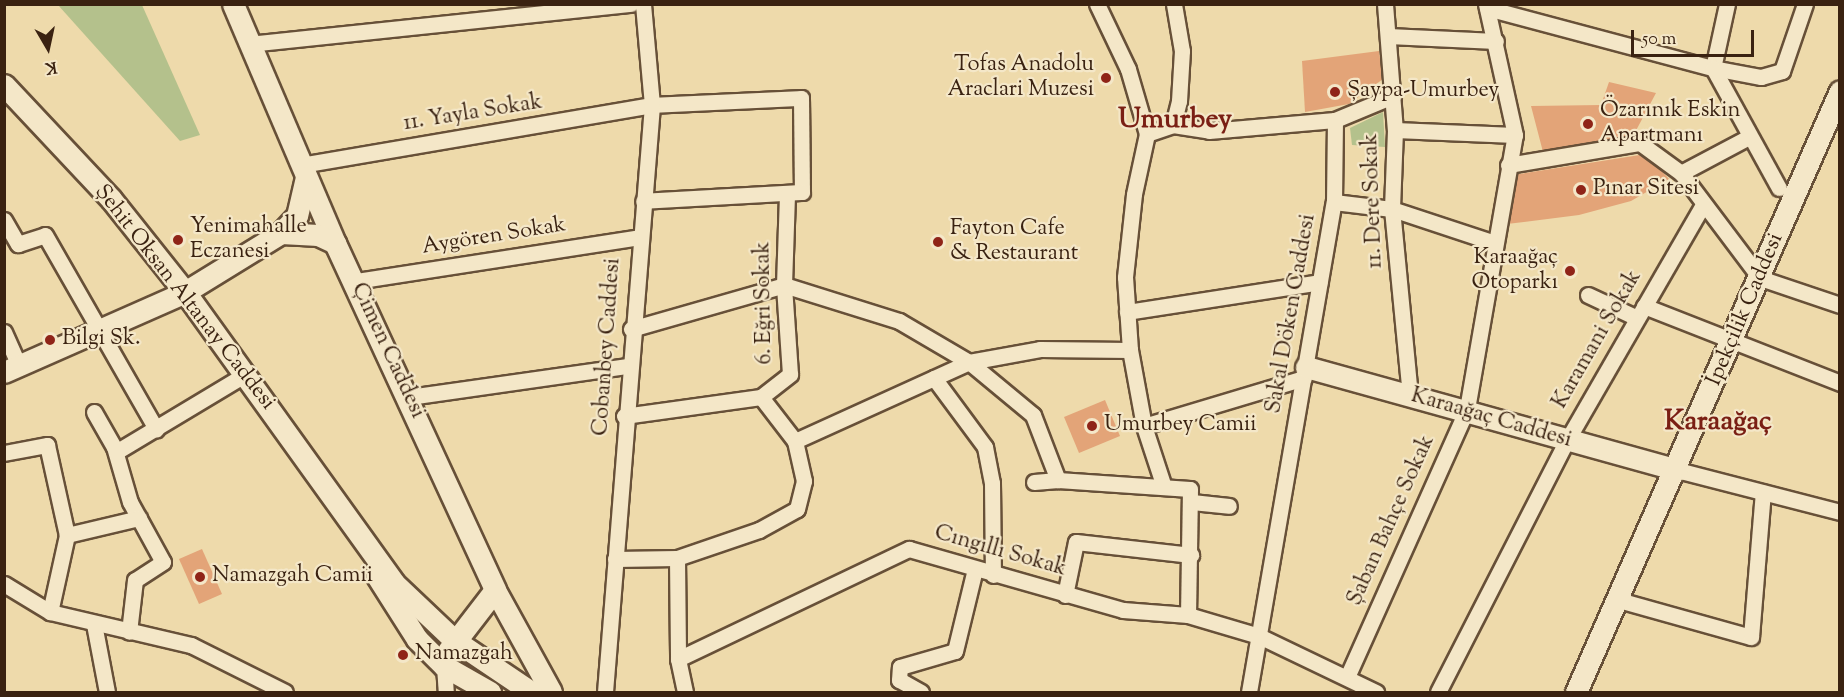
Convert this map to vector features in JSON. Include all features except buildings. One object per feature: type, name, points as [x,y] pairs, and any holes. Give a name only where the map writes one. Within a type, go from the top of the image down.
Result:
[{"type":"main road","name":"Çimen Caddesi","points":[[233,4],[335,243],[356,281],[495,590],[551,693]]},
{"type":"main road","name":"Şehit Oksan Altanay Caddesi","points":[[4,85],[111,200],[185,292],[394,583],[454,640],[531,693]]},
{"type":"main road","name":"İpekçilik Caddesi","points":[[1576,693],[1615,599],[1677,470],[1839,90]]},
{"type":"main road","points":[[12,370],[101,332],[185,292],[281,233],[297,216],[304,171]]},
{"type":"main road","points":[[281,233],[318,235],[335,243]]},
{"type":"main road","name":"Karaağaç Caddesi","points":[[1305,372],[1467,410],[1566,442],[1677,470]]},
{"type":"main road","name":"Şehit Oksan Altanay Caddesi","points":[[348,522],[417,639],[444,666],[490,693]]},
{"type":"main road","points":[[444,666],[454,640],[495,590]]},
{"type":"street","points":[[249,44],[630,4]]},
{"type":"street","name":"Cobanbey Caddesi","points":[[605,693],[631,328],[652,105],[643,4]]},
{"type":"street","points":[[1097,4],[1128,69],[1147,134],[1134,194],[1125,277],[1130,350],[1144,426],[1164,487]]},
{"type":"street","points":[[1173,125],[1182,51],[1174,4]]},
{"type":"street","name":"11. Dere Sokak","points":[[1384,4],[1395,130],[1392,209],[1410,395]]},
{"type":"street","points":[[1727,4],[1713,68],[1779,188]]},
{"type":"street","points":[[1486,6],[1713,68],[1761,77],[1782,71],[1805,4]]},
{"type":"street","name":"Şaban Bahçe Sokak","points":[[1348,675],[1467,410],[1515,135],[1496,41],[1486,6]]},
{"type":"street","points":[[1388,36],[1496,41]]},
{"type":"street","points":[[1147,134],[1173,125],[1209,131],[1335,120],[1393,96]]},
{"type":"street","name":"11. Yayla Sokak","points":[[304,171],[652,105],[801,98],[802,192],[787,195]]},
{"type":"street","name":"Sakal Döken Caddesi","points":[[1249,693],[1334,202],[1335,120]]},
{"type":"street","points":[[1395,130],[1515,135]]},
{"type":"street","points":[[1680,173],[1749,137]]},
{"type":"street","points":[[1508,165],[1640,143],[1680,173],[1760,278],[1839,305]]},
{"type":"street","points":[[643,201],[787,195]]},
{"type":"street","name":"6. Eğri Sokak","points":[[761,396],[790,374],[784,285],[787,195]]},
{"type":"street","points":[[1334,202],[1392,209],[1495,243]]},
{"type":"street","name":"Karamani Sokak","points":[[1438,693],[1566,442],[1703,205]]},
{"type":"street","points":[[4,220],[11,247],[45,235],[156,429]]},
{"type":"street","name":"Aygören Sokak","points":[[356,281],[639,237]]},
{"type":"street","points":[[1127,312],[1320,282]]},
{"type":"street","points":[[631,328],[784,285],[899,321],[969,362],[1033,415],[1058,480]]},
{"type":"street","points":[[1588,295],[1731,343],[1839,383]]},
{"type":"street","points":[[4,332],[12,370]]},
{"type":"street","points":[[795,441],[969,362],[1040,348],[1130,350]]},
{"type":"street","points":[[409,397],[628,366]]},
{"type":"street","points":[[1144,426],[1305,372]]},
{"type":"street","points":[[116,452],[246,374]]},
{"type":"street","points":[[934,378],[985,447],[992,483],[993,575]]},
{"type":"street","points":[[615,560],[677,558],[759,530],[797,509],[804,481],[795,441],[761,396],[624,416]]},
{"type":"street","points":[[94,412],[116,452],[139,518],[163,562],[135,580],[129,632]]},
{"type":"street","points":[[4,453],[47,445],[67,535],[50,612]]},
{"type":"street","points":[[1677,470],[1839,512]]},
{"type":"street","points":[[1034,482],[1058,480],[1190,489],[1192,502],[1188,615]]},
{"type":"street","points":[[1615,599],[1751,637],[1763,492]]},
{"type":"street","points":[[1192,502],[1228,506]]},
{"type":"street","points":[[67,535],[139,518]]},
{"type":"street","points":[[1065,595],[1076,542],[1191,555]]},
{"type":"street","name":"Cıngıllı Sokak","points":[[678,659],[909,549],[993,575],[1123,610],[1188,615],[1259,636],[1348,675],[1376,693]]},
{"type":"street","points":[[677,558],[678,659],[685,693]]},
{"type":"street","points":[[921,693],[899,680],[900,667],[955,651],[975,569]]},
{"type":"street","points":[[4,584],[50,612],[190,645],[285,693]]},
{"type":"street","points":[[94,624],[107,693]]},
{"type":"street","points":[[444,666],[446,693]]},
{"type":"green space","points":[[58,5],[142,5],[200,135],[180,141]]},
{"type":"green space","points":[[1383,112],[1385,147],[1352,145],[1350,128]]},
{"type":"place","name":"Tofas Anadolu Araclari Muzesi","points":[[1106,78]]},
{"type":"place","name":"Şaypa-Umurbey","points":[[1335,92]]},
{"type":"place","name":"Özarınık Eskin Apartmanı","points":[[1588,124]]},
{"type":"place","name":"Pınar Sitesi","points":[[1581,190]]},
{"type":"place","name":"Yenimahalle Eczanesi","points":[[178,240]]},
{"type":"place","name":"Fayton Cafe & Restaurant","points":[[938,242]]},
{"type":"place","name":"Karaağaç Otoparkı","points":[[1570,271]]},
{"type":"place","name":"Bilgi Sk.","points":[[50,340]]},
{"type":"place","name":"Umurbey Camii","points":[[1092,426]]},
{"type":"place","name":"Namazgah Camii","points":[[200,577]]},
{"type":"place","name":"Namazgah","points":[[403,655]]},
{"type":"district","name":"Umurbey","points":[[1175,120]]},
{"type":"district","name":"Karaağaç","points":[[1718,422]]}]
